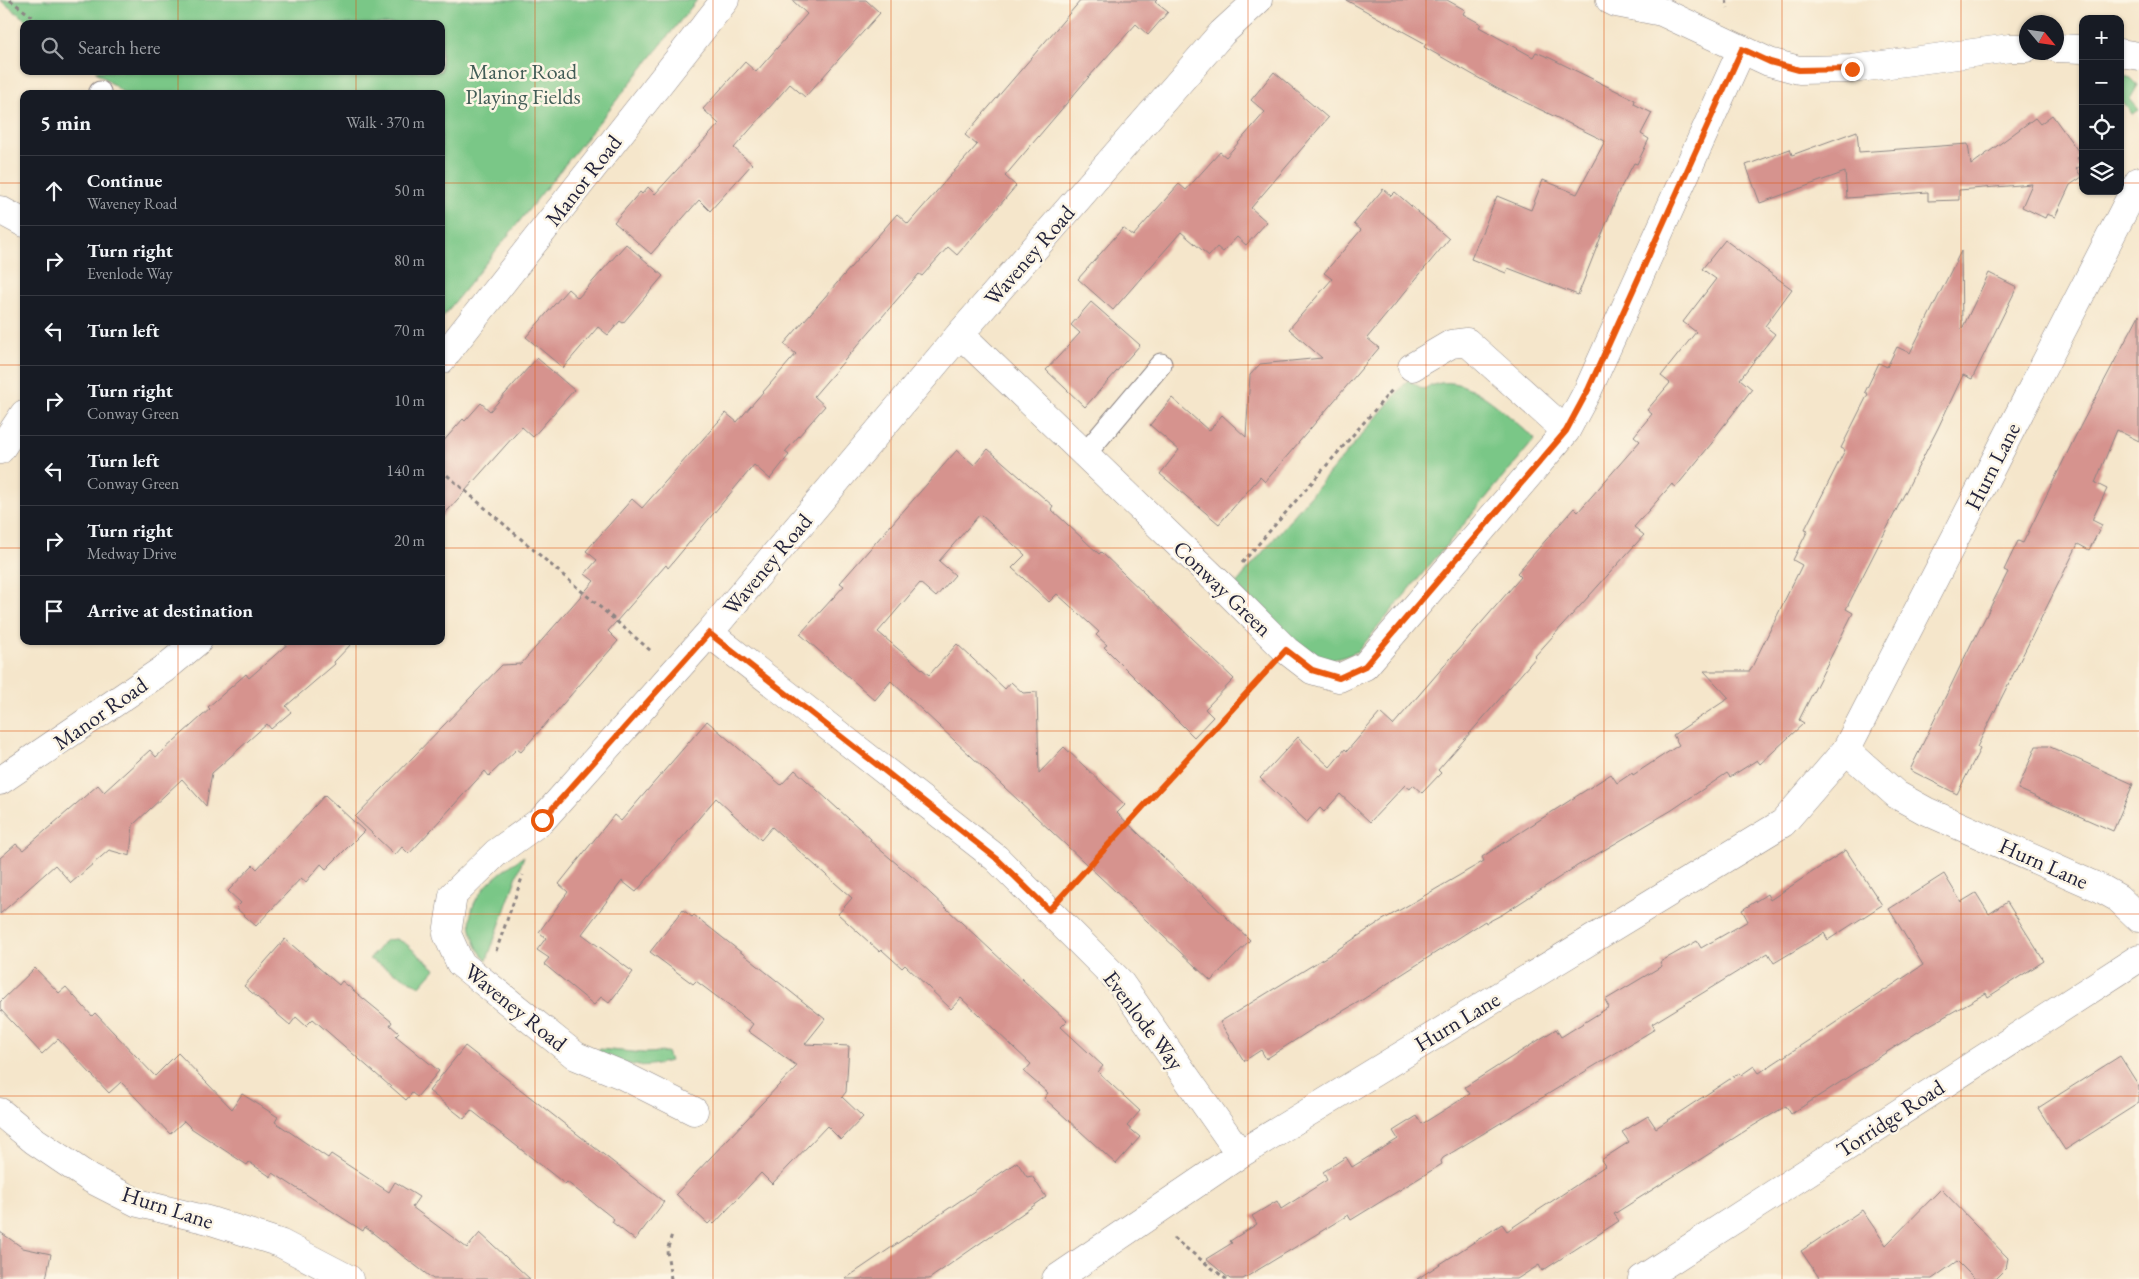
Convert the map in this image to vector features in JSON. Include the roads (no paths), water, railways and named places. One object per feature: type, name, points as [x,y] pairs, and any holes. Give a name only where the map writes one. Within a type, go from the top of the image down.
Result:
[{"type":"street","name":"Manor Road","points":[[445,355],[725,0]]},
{"type":"street","name":"Waveney Road","points":[[694,1111],[622,1075],[576,1056],[460,963],[447,934],[453,895],[496,853],[542,820],[709,633],[960,334],[1222,33],[1258,0]]},
{"type":"street","points":[[1610,0],[1616,3],[1661,4],[1742,49],[1770,62],[1799,70],[1852,69],[2019,48]]},
{"type":"street","points":[[2064,48],[2079,48]]},
{"type":"street","name":"Conway Green","points":[[960,334],[1286,650],[1312,670],[1339,678],[1365,666],[1566,431],[1588,390],[1742,49]]},
{"type":"street","points":[[2124,54],[2139,56]]},
{"type":"street","name":"Hurn Lane","points":[[1056,1279],[1240,1154],[1782,823],[1846,750],[2139,182]]},
{"type":"street","points":[[1412,367],[1452,344],[1467,342],[1566,431]]},
{"type":"street","points":[[0,449],[20,420]]},
{"type":"street","name":"Evenlode Way","points":[[709,633],[996,858],[1049,910],[1119,981],[1240,1154]]},
{"type":"street","name":"Manor Road","points":[[0,781],[164,669],[193,645]]},
{"type":"street","name":"Hurn Lane","points":[[1846,750],[1897,795],[1926,811],[2102,889],[2118,898],[2139,918]]},
{"type":"street","name":"Torridge Road","points":[[1642,1279],[2137,963]]},
{"type":"street","name":"Hurn Lane","points":[[0,1112],[35,1141],[92,1179],[138,1203],[208,1220],[280,1243],[349,1279]]},
{"type":"lane","points":[[1085,454],[1161,364]]},
{"type":"park label","name":"Manor Road Playing Fields","points":[[523,84]]}]
